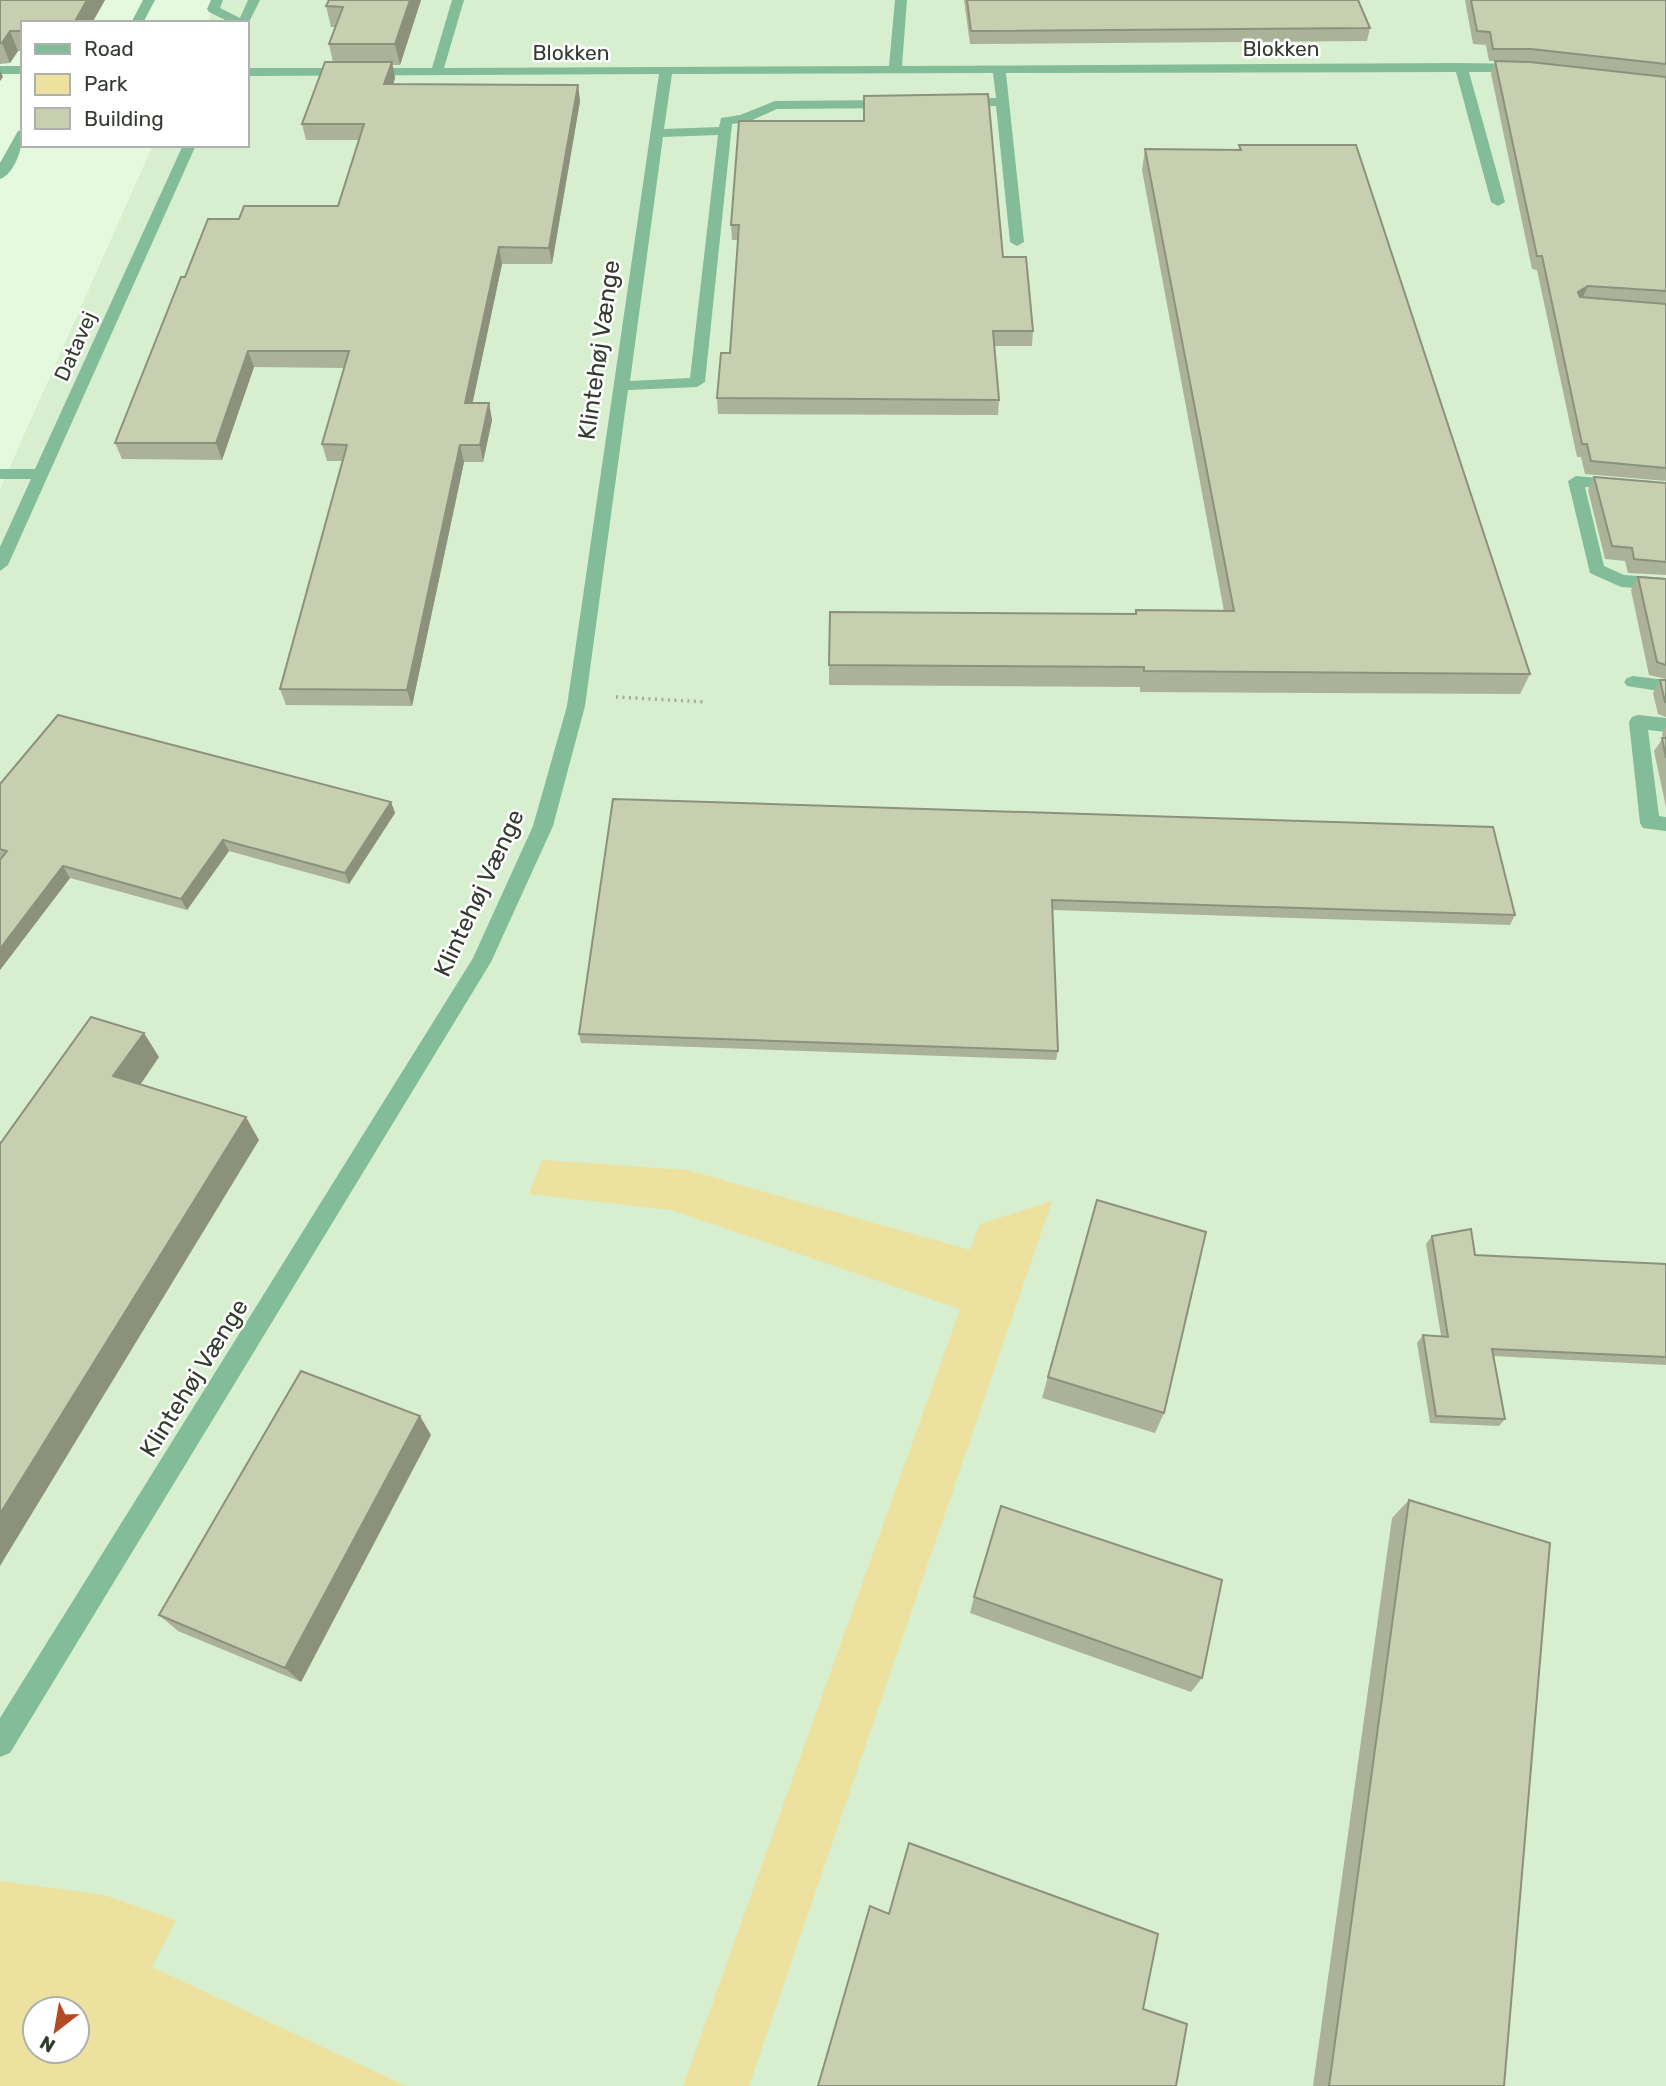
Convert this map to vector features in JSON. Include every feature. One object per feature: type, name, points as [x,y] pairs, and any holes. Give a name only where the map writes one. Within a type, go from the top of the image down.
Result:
[{"type":"street","points":[[138,21],[149,0]]},
{"type":"street","points":[[217,0],[213,9],[239,21]]},
{"type":"street","points":[[244,21],[254,0]]},
{"type":"street","points":[[437,71],[458,0]]},
{"type":"street","points":[[895,70],[901,0]]},
{"type":"street","points":[[1461,67],[1498,202]]},
{"type":"street","name":"Blokken","points":[[248,72],[1461,67],[1538,70]]},
{"type":"street","points":[[999,69],[1017,242]]},
{"type":"street","points":[[0,70],[21,70]]},
{"type":"street","name":"Klintehøj Vænge","points":[[0,1743],[474,974],[542,826],[576,706],[666,71]]},
{"type":"street","points":[[949,103],[1003,102]]},
{"type":"street","points":[[621,386],[697,382],[726,121],[744,119],[775,105],[909,103]]},
{"type":"street","points":[[657,133],[724,131]]},
{"type":"street","points":[[0,175],[21,138]]},
{"type":"street","name":"Datavej","points":[[0,565],[189,147]]},
{"type":"street","points":[[0,474],[41,474]]},
{"type":"street","points":[[1666,489],[1576,481],[1596,569],[1621,581],[1666,584]]},
{"type":"street","points":[[1633,682],[1666,686]]},
{"type":"street","points":[[1666,725],[1637,722],[1650,822],[1666,824]]},
{"type":"path","points":[[624,697],[706,702]]},
{"type":"shaded area","points":[[217,0],[1666,0],[1666,2086],[0,2086],[0,489],[152,147],[248,147],[248,21],[208,21]]},
{"type":"green space","points":[[542,1160],[687,1170],[970,1250],[980,1224],[1052,1201],[749,2086],[683,2086],[960,1309],[671,1210],[529,1194]]},
{"type":"green space","points":[[0,1881],[104,1895],[176,1920],[152,1967],[406,2086],[0,2086]]},
{"type":"building","points":[[0,0],[87,0],[75,21],[21,21],[21,31],[10,31],[0,43]]},
{"type":"building","points":[[329,0],[410,0],[395,44],[329,44],[343,7],[326,6]]},
{"type":"building","points":[[967,0],[1358,0],[1370,28],[971,31]]},
{"type":"building","points":[[1471,0],[1666,0],[1666,64],[1531,49],[1493,49],[1490,32],[1477,31]]},
{"type":"building","points":[[1495,61],[1530,62],[1666,77],[1666,291],[1588,286],[1578,292],[1580,297],[1666,304],[1666,468],[1591,461],[1587,444],[1582,444],[1542,256],[1537,256]]},
{"type":"building","points":[[325,62],[392,62],[384,84],[578,85],[549,248],[499,247],[465,403],[489,403],[480,445],[460,445],[407,690],[280,689],[347,445],[322,444],[349,351],[248,351],[216,443],[115,443],[181,277],[185,277],[208,219],[239,219],[244,206],[338,206],[364,124],[302,124]]},
{"type":"building","points":[[988,94],[1003,257],[1026,257],[1033,331],[993,331],[999,400],[717,398],[721,353],[730,353],[739,225],[731,225],[739,121],[864,121],[864,96]]},
{"type":"building","points":[[1239,145],[1356,145],[1530,674],[829,665],[830,612],[1136,614],[1136,610],[1234,611],[1145,149],[1241,150]]},
{"type":"building","points":[[1594,477],[1666,483],[1666,562],[1634,559],[1632,548],[1612,546]]},
{"type":"building","points":[[1638,577],[1666,579],[1666,665],[1657,662]]},
{"type":"building","points":[[1660,680],[1666,680],[1666,702],[1665,702]]},
{"type":"building","points":[[58,715],[391,802],[345,873],[223,840],[181,899],[63,866],[0,949],[0,860],[7,851],[0,849],[0,784]]},
{"type":"building","points":[[1662,738],[1666,738],[1666,758]]},
{"type":"building","points":[[613,799],[1493,827],[1515,915],[1052,900],[1058,1051],[579,1034]]},
{"type":"building","points":[[91,1017],[144,1033],[113,1076],[246,1117],[0,1514],[0,1144]]},
{"type":"building","points":[[1097,1200],[1206,1232],[1164,1413],[1048,1377]]},
{"type":"building","points":[[1471,1229],[1475,1255],[1666,1264],[1666,1357],[1492,1349],[1505,1419],[1436,1416],[1423,1335],[1448,1337],[1432,1236]]},
{"type":"building","points":[[301,1371],[420,1416],[285,1668],[159,1615]]},
{"type":"building","points":[[1409,1500],[1550,1543],[1504,2086],[1329,2086]]},
{"type":"building","points":[[1001,1506],[1222,1580],[1202,1678],[974,1597]]},
{"type":"building","points":[[909,1843],[1158,1934],[1143,2009],[1187,2024],[1176,2086],[818,2086],[870,1906],[889,1914]]}]
